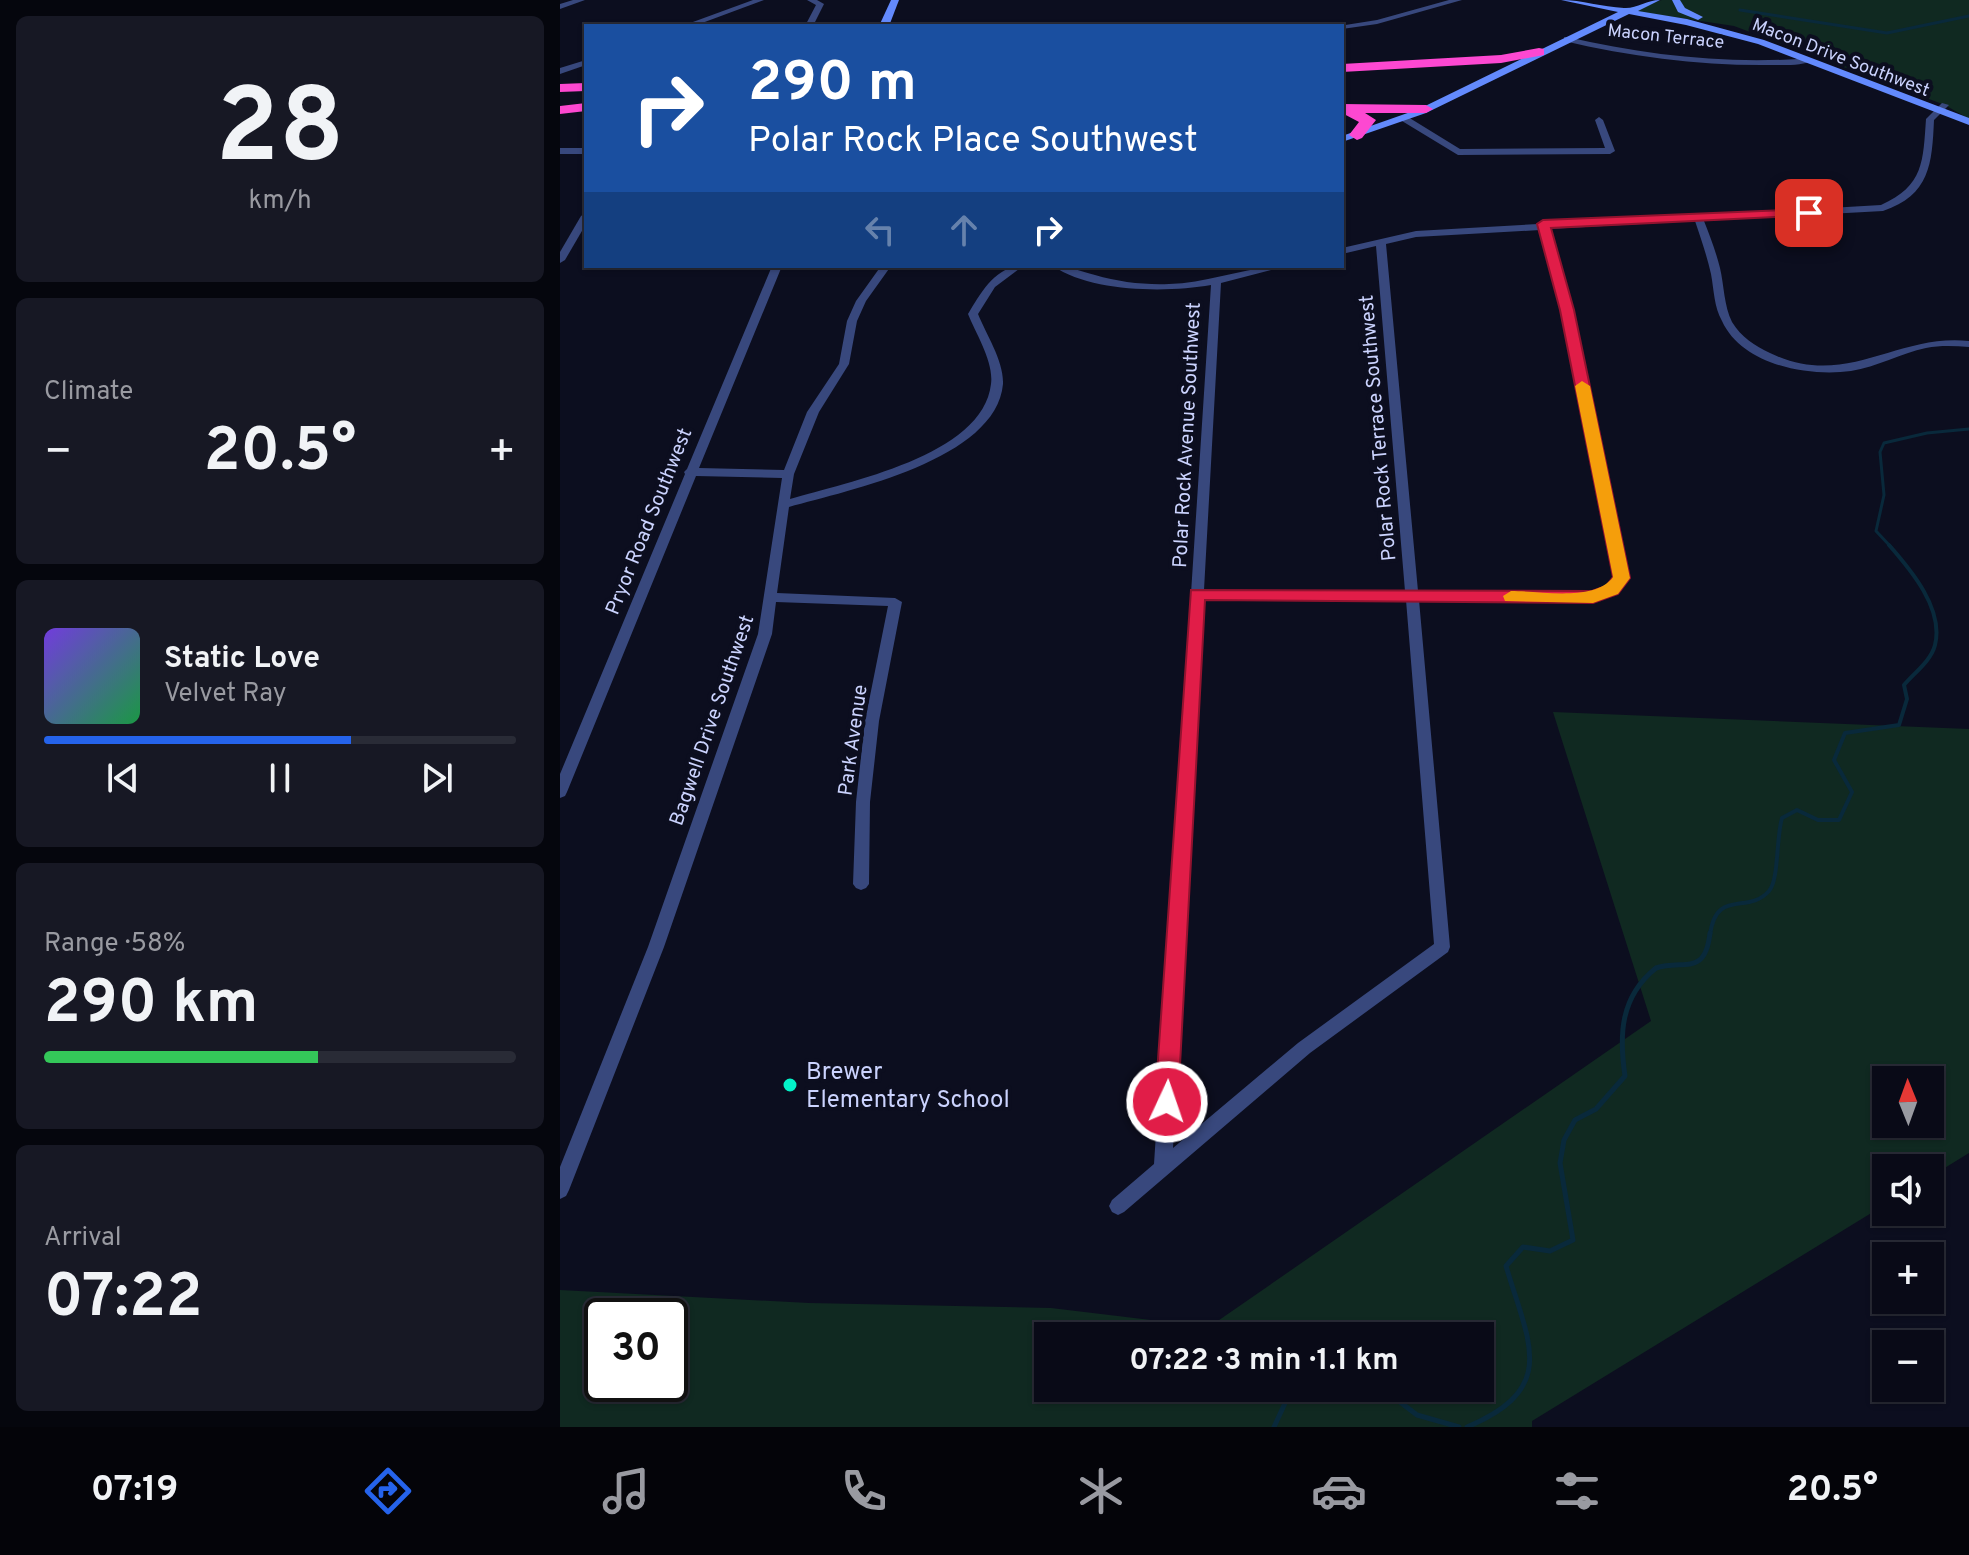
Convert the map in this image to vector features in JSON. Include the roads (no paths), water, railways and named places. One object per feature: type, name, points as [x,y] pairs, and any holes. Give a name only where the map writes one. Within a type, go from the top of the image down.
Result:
[{"type":"highway","points":[[1344,68],[1468,61],[1539,52]]},
{"type":"highway","points":[[1468,61],[1488,65],[1495,74]]},
{"type":"highway","points":[[560,88],[584,87]]},
{"type":"highway","points":[[560,97],[584,95]]},
{"type":"highway","points":[[560,107],[584,105]]},
{"type":"highway","points":[[1344,108],[1426,109]]},
{"type":"highway","points":[[1344,109],[1367,118],[1367,125],[1349,137]]},
{"type":"street","points":[[560,7],[581,0]]},
{"type":"street","points":[[692,24],[760,0]]},
{"type":"street","points":[[810,24],[820,4],[811,0]]},
{"type":"street","points":[[885,24],[895,0]]},
{"type":"street","points":[[1344,27],[1377,22],[1458,0]]},
{"type":"street","points":[[1349,137],[1405,119],[1539,52],[1656,0]]},
{"type":"street","points":[[1676,0],[1681,10],[1714,22]]},
{"type":"street","points":[[1569,1],[1628,10]]},
{"type":"street","points":[[1569,1],[1589,9],[1595,26]]},
{"type":"street","name":"Macon Drive Southwest","points":[[1628,10],[1714,22],[1769,38],[1942,108],[1969,122]]},
{"type":"street","name":"Macon Drive Southwest","points":[[1628,10],[1721,30],[1969,115]]},
{"type":"street","name":"Macon Terrace","points":[[1567,39],[1710,58],[1776,62],[1810,60]]},
{"type":"street","points":[[560,71],[584,63]]},
{"type":"street","points":[[1344,250],[1416,234],[1543,224],[1864,211],[1899,202],[1913,192],[1923,176],[1930,119],[1942,108]]},
{"type":"street","points":[[1405,119],[1458,152],[1610,151],[1599,120]]},
{"type":"street","points":[[560,151],[584,148]]},
{"type":"street","points":[[1698,217],[1715,266],[1726,321],[1741,339],[1765,354],[1805,366],[1843,368],[1871,364],[1912,346],[1969,344]]},
{"type":"street","points":[[560,260],[584,219]]},
{"type":"street","points":[[1197,594],[1593,597],[1612,590],[1622,578],[1567,310],[1543,224]]},
{"type":"street","name":"Polar Rock Terrace Southwest","points":[[1163,1166],[1304,1048],[1442,947],[1381,241]]},
{"type":"street","name":"Pryor Road Southwest","points":[[560,792],[776,268]]},
{"type":"street","name":"Bagwell Drive Southwest","points":[[560,1190],[656,947],[765,634],[788,474],[813,412],[844,364],[852,321],[861,301],[885,268]]},
{"type":"street","points":[[784,505],[931,457],[958,442],[979,425],[993,403],[997,381],[973,314],[991,285],[1015,268]]},
{"type":"street","points":[[1064,268],[1127,288],[1171,290],[1273,268]]},
{"type":"street","name":"Polar Rock Avenue Southwest","points":[[1163,1166],[1216,282]]},
{"type":"street","points":[[690,472],[788,474]]},
{"type":"street","name":"Park Avenue","points":[[771,597],[895,602],[872,721],[863,802],[861,884]]},
{"type":"street","points":[[1118,1206],[1163,1166]]},
{"type":"waterway","points":[[1740,10],[1887,33],[1969,16]]},
{"type":"waterway","points":[[1891,547],[1876,531],[1884,495],[1880,452],[1884,443],[1927,433],[1969,429]]},
{"type":"waterway","points":[[1710,935],[1719,912],[1734,904],[1761,898],[1769,891],[1774,878],[1782,818],[1797,810],[1818,820],[1839,820],[1852,792],[1834,760],[1845,733],[1899,725],[1907,699],[1904,685],[1930,656],[1937,631],[1924,591],[1889,545]]},
{"type":"waterway","points":[[1467,1427],[1496,1412],[1515,1396],[1526,1379],[1530,1361],[1528,1341],[1506,1266],[1523,1247],[1550,1251],[1573,1240],[1560,1163],[1564,1140],[1575,1120],[1596,1109],[1625,1076],[1623,1031],[1635,991],[1656,968],[1698,961],[1707,947],[1710,933]]},
{"type":"waterway","points":[[1274,1427],[1286,1402]]},
{"type":"waterway","points":[[1400,1402],[1417,1415],[1459,1427]]},
{"type":"place","name":"Brewer Elementary School","points":[[790,1085]]}]
